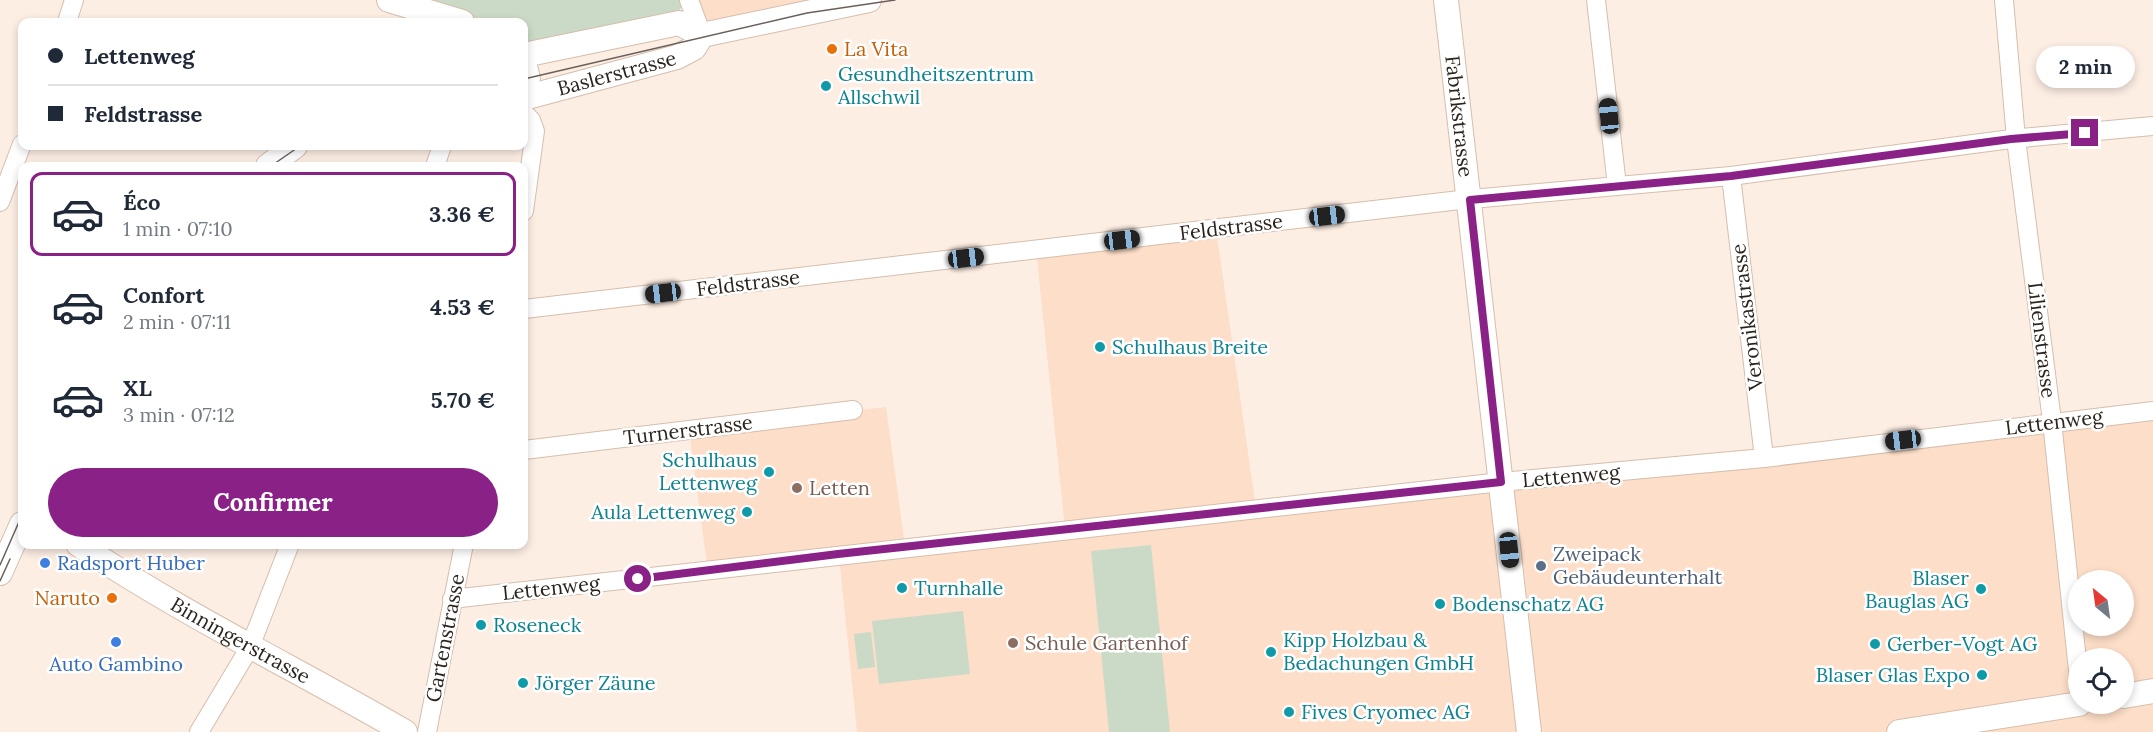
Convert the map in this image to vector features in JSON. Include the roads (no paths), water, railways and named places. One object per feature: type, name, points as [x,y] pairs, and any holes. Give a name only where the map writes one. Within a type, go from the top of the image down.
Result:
[{"type":"street","points":[[68,18],[74,0]]},
{"type":"street","points":[[390,0],[442,18]]},
{"type":"street","points":[[689,0],[702,35],[869,0]]},
{"type":"street","name":"Fabrikstrasse","points":[[1446,0],[1529,732]]},
{"type":"street","points":[[1596,0],[1617,186]]},
{"type":"street","name":"Lilienstrasse","points":[[2004,0],[2016,139],[2052,421],[2076,648]]},
{"type":"street","name":"Baslerstrasse","points":[[528,54],[679,23],[702,35],[694,48],[677,57],[528,97]]},
{"type":"street","points":[[528,117],[535,131],[528,182]]},
{"type":"street","name":"Feldstrasse","points":[[528,309],[1470,200],[1731,176],[2016,139],[2153,126]]},
{"type":"street","points":[[0,202],[20,150]]},
{"type":"street","points":[[273,162],[289,150]]},
{"type":"street","name":"Veronikastrasse","points":[[1731,176],[1764,458]]},
{"type":"street","name":"Turnerstrasse","points":[[528,450],[853,410]]},
{"type":"street","name":"Lettenweg","points":[[452,599],[1501,482],[1764,458],[2052,421],[2153,411]]},
{"type":"street","points":[[0,573],[18,533]]},
{"type":"street","name":"Binningerstrasse","points":[[86,549],[140,585],[405,732]]},
{"type":"street","points":[[199,732],[250,647],[289,549]]},
{"type":"street","name":"Gartenstrasse","points":[[427,732],[463,549]]},
{"type":"street","points":[[2134,694],[2153,691]]},
{"type":"street","points":[[1899,732],[2068,706]]},
{"type":"tram line","points":[[528,78],[807,13],[895,0]]},
{"type":"tram line","points":[[277,162],[294,150]]},
{"type":"tram line","points":[[0,565],[18,524]]},
{"type":"tram line","points":[[0,581],[10,559]]},
{"type":"place","name":"La Vita","points":[[832,49]]},
{"type":"place","name":"Gesundheitszentrum Allschwil","points":[[826,86]]},
{"type":"place","name":"Schulhaus Breite","points":[[1100,347]]},
{"type":"place","name":"Schulhaus Lettenweg","points":[[769,472]]},
{"type":"place","name":"Letten","points":[[797,488]]},
{"type":"place","name":"Aula Lettenweg","points":[[747,512]]},
{"type":"place","name":"Radsport Huber","points":[[45,563]]},
{"type":"place","name":"Zweipack Gebäudeunterhalt","points":[[1541,566]]},
{"type":"place","name":"Turnhalle","points":[[902,588]]},
{"type":"place","name":"Blaser Bauglas AG","points":[[1981,589]]},
{"type":"place","name":"Naruto","points":[[112,598]]},
{"type":"place","name":"Bodenschatz AG","points":[[1440,604]]},
{"type":"place","name":"Roseneck","points":[[481,625]]},
{"type":"place","name":"Auto Gambino","points":[[116,642]]},
{"type":"place","name":"Schule Gartenhof","points":[[1013,643]]},
{"type":"place","name":"Gerber-Vogt AG","points":[[1875,644]]},
{"type":"place","name":"Kipp Holzbau & Bedachungen GmbH","points":[[1271,652]]},
{"type":"place","name":"Blaser Glas Expo","points":[[1982,675]]},
{"type":"place","name":"Jörger Zäune","points":[[523,683]]},
{"type":"place","name":"Fives Cryomec AG","points":[[1289,712]]}]
